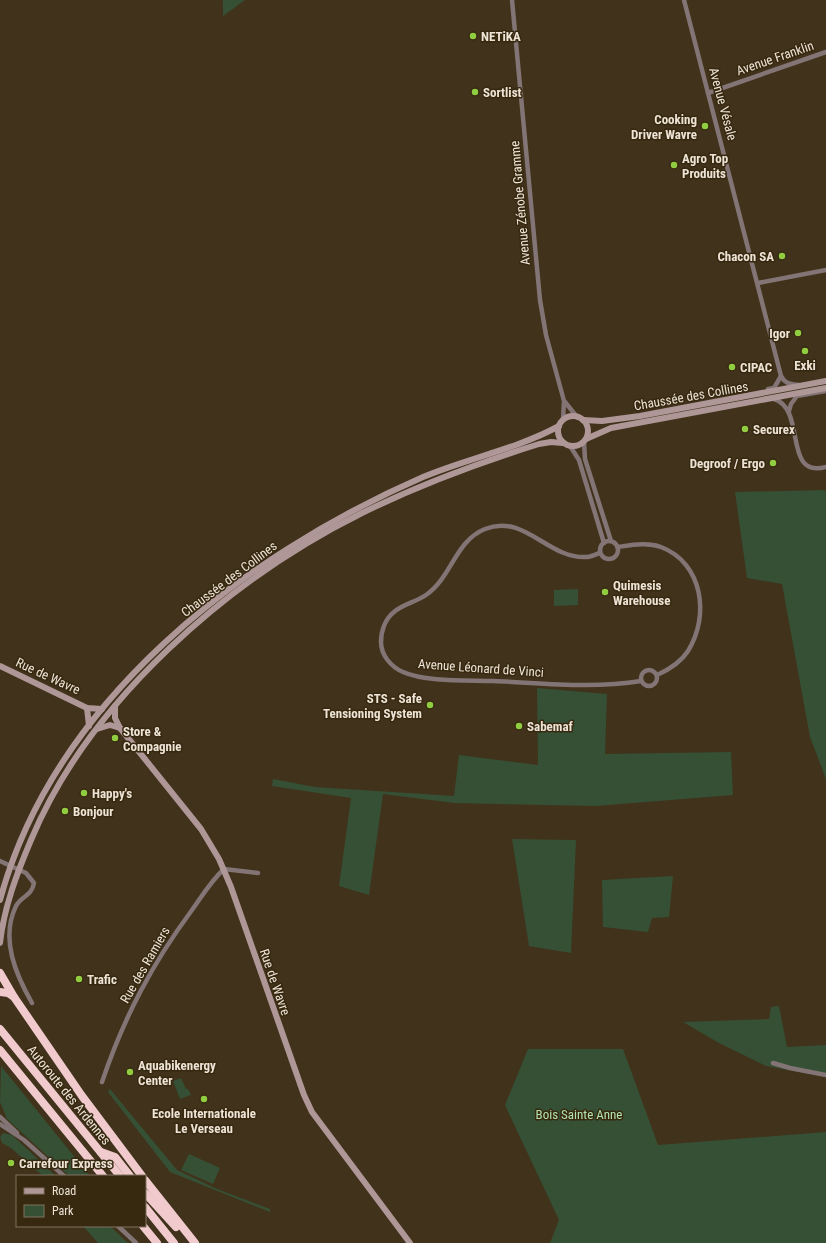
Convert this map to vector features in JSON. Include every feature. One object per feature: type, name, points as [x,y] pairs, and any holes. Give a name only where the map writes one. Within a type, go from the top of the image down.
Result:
[{"type":"highway","points":[[0,973],[14,997],[82,1096],[141,1175]]},
{"type":"highway","points":[[1,992],[14,997]]},
{"type":"highway","name":"Autoroute des Ardennes","points":[[0,1029],[119,1175]]},
{"type":"highway","name":"Autoroute des Ardennes","points":[[0,1050],[102,1175]]},
{"type":"highway","points":[[99,1151],[115,1157],[129,1175]]},
{"type":"highway","points":[[146,1181],[194,1243]]},
{"type":"highway","points":[[146,1194],[194,1243]]},
{"type":"highway","points":[[146,1208],[174,1243]]},
{"type":"highway","points":[[144,1227],[157,1243]]},
{"type":"main road","name":"Chaussée des Collines","points":[[580,418],[613,420],[713,404],[809,384],[826,382]]},
{"type":"main road","name":"Chaussée des Collines","points":[[585,440],[611,428],[774,399],[826,388]]},
{"type":"main road","points":[[568,418],[580,418],[588,427],[585,440],[578,446],[570,446],[564,443],[559,435],[561,423],[568,418]]},
{"type":"main road","name":"Chaussée des Collines","points":[[0,900],[11,867],[41,799],[89,726],[102,710],[164,645],[221,595],[294,544],[365,505],[423,477],[538,437],[561,423]]},
{"type":"main road","name":"Chaussée des Collines","points":[[94,731],[115,706],[177,642],[225,601],[296,551],[362,513],[422,485],[489,460],[539,444],[551,442],[564,443]]},
{"type":"main road","name":"Rue de Wavre","points":[[0,666],[79,702],[87,708],[102,710]]},
{"type":"main road","name":"Rue de Wavre","points":[[115,706],[115,718],[120,728],[201,829],[224,869],[304,1095],[324,1129],[410,1243]]},
{"type":"main road","name":"Rue de Wavre","points":[[87,708],[89,726]]},
{"type":"main road","points":[[0,943],[8,900],[46,805],[64,774],[94,731],[105,725],[120,728]]},
{"type":"street","name":"Avenue Zénobe Gramme","points":[[512,0],[540,300],[546,335],[564,401],[561,423]]},
{"type":"street","name":"Avenue Vésale","points":[[684,0],[781,376]]},
{"type":"street","name":"Avenue Franklin","points":[[708,93],[826,52]]},
{"type":"street","points":[[758,283],[826,270]]},
{"type":"street","points":[[713,404],[726,398],[774,388],[781,376],[788,384],[809,384]]},
{"type":"street","points":[[789,411],[791,404],[797,396],[826,391]]},
{"type":"street","points":[[774,399],[782,402],[789,411],[802,462],[810,469],[816,470],[826,467]]},
{"type":"street","name":"Avenue Zénobe Gramme","points":[[564,401],[580,418]]},
{"type":"street","points":[[585,440],[585,459],[610,541]]},
{"type":"street","points":[[570,446],[579,460],[604,543]]},
{"type":"street","name":"Avenue Léonard de Vinci","points":[[641,681],[598,686],[434,678],[404,672],[393,666],[383,652],[382,633],[386,622],[393,612],[426,595],[436,587],[451,568],[466,540],[476,533],[498,526],[510,526],[523,530],[546,546],[573,556],[587,557],[600,553],[605,558],[612,559],[617,555],[618,547],[647,544],[660,547],[674,554],[686,564],[694,576],[699,591],[701,618],[693,641],[687,652],[678,662],[667,670],[656,675]]},
{"type":"street","points":[[600,553],[601,546],[610,541],[614,542],[618,547]]},
{"type":"street","name":"Avenue Léonard de Vinci","points":[[645,671],[653,671],[656,675],[657,680],[652,686],[645,686],[641,681],[641,676],[645,671]]},
{"type":"street","points":[[0,861],[29,876],[34,883],[31,893],[16,904],[13,911],[9,932],[10,952],[18,978],[32,1003]]},
{"type":"street","points":[[224,869],[258,873]]},
{"type":"street","name":"Rue des Ramiers","points":[[102,1082],[138,992],[173,936],[215,878],[224,869]]},
{"type":"street","points":[[773,1063],[826,1075]]},
{"type":"street","points":[[0,1117],[63,1175]]},
{"type":"street","points":[[0,1124],[24,1140]]},
{"type":"street","points":[[0,1131],[10,1130]]},
{"type":"street","points":[[119,1227],[136,1243]]},
{"type":"green space","points":[[223,0],[245,0],[223,16]]},
{"type":"green space","points":[[825,490],[826,779],[810,737],[782,584],[747,578],[735,492]]},
{"type":"green space","points":[[578,589],[578,605],[554,606],[554,590]]},
{"type":"green space","points":[[537,688],[607,694],[605,754],[731,752],[733,795],[596,806],[454,803],[383,794],[369,895],[339,886],[351,798],[272,786],[273,779],[315,787],[454,796],[459,755],[538,765]]},
{"type":"green space","points":[[512,839],[576,840],[571,953],[529,946]]},
{"type":"green space","points":[[673,876],[669,917],[652,918],[648,932],[603,927],[602,880]]},
{"type":"green space","points":[[779,1006],[787,1047],[826,1045],[826,1077],[766,1066],[719,1043],[683,1022],[769,1019],[771,1007]]},
{"type":"green space","name":"Bois Sainte Anne","points":[[528,1049],[623,1049],[658,1145],[826,1132],[826,1243],[550,1243],[559,1220],[505,1105]]},
{"type":"green space","points":[[1,1066],[89,1175],[68,1175],[7,1119],[0,1102]]},
{"type":"green space","points":[[181,1078],[186,1089],[188,1089],[191,1095],[180,1099],[173,1081]]},
{"type":"green space","points":[[110,1089],[177,1170],[217,1189],[270,1209],[270,1212],[170,1172],[108,1092]]},
{"type":"green space","points":[[3,1133],[12,1135],[55,1175],[42,1175],[11,1148],[2,1143],[0,1137]]},
{"type":"green space","points":[[189,1154],[220,1168],[213,1184],[181,1170]]},
{"type":"green space","points":[[84,1227],[111,1227],[128,1243],[98,1243]]},
{"type":"place","name":"NETiKA","points":[[473,36]]},
{"type":"place","name":"Sortlist","points":[[475,92]]},
{"type":"place","name":"Cooking Driver Wavre","points":[[705,126]]},
{"type":"place","name":"Agro Top Produits","points":[[674,165]]},
{"type":"place","name":"Chacon SA","points":[[782,256]]},
{"type":"place","name":"Igor","points":[[798,333]]},
{"type":"place","name":"Exki","points":[[805,351]]},
{"type":"place","name":"CIPAC","points":[[732,367]]},
{"type":"place","name":"Securex","points":[[745,429]]},
{"type":"place","name":"Degroof / Ergo","points":[[773,463]]},
{"type":"place","name":"Quimesis Warehouse","points":[[605,592]]},
{"type":"place","name":"STS - Safe Tensioning System","points":[[430,705]]},
{"type":"place","name":"Sabemaf","points":[[519,726]]},
{"type":"place","name":"Store & Compagnie","points":[[115,738]]},
{"type":"place","name":"Happy's","points":[[84,793]]},
{"type":"place","name":"Bonjour","points":[[65,811]]},
{"type":"place","name":"Trafic","points":[[79,979]]},
{"type":"place","name":"Aquabikenergy Center","points":[[130,1072]]},
{"type":"place","name":"Ecole Internationale Le Verseau","points":[[204,1099]]},
{"type":"place","name":"Carrefour Express","points":[[11,1163]]}]
